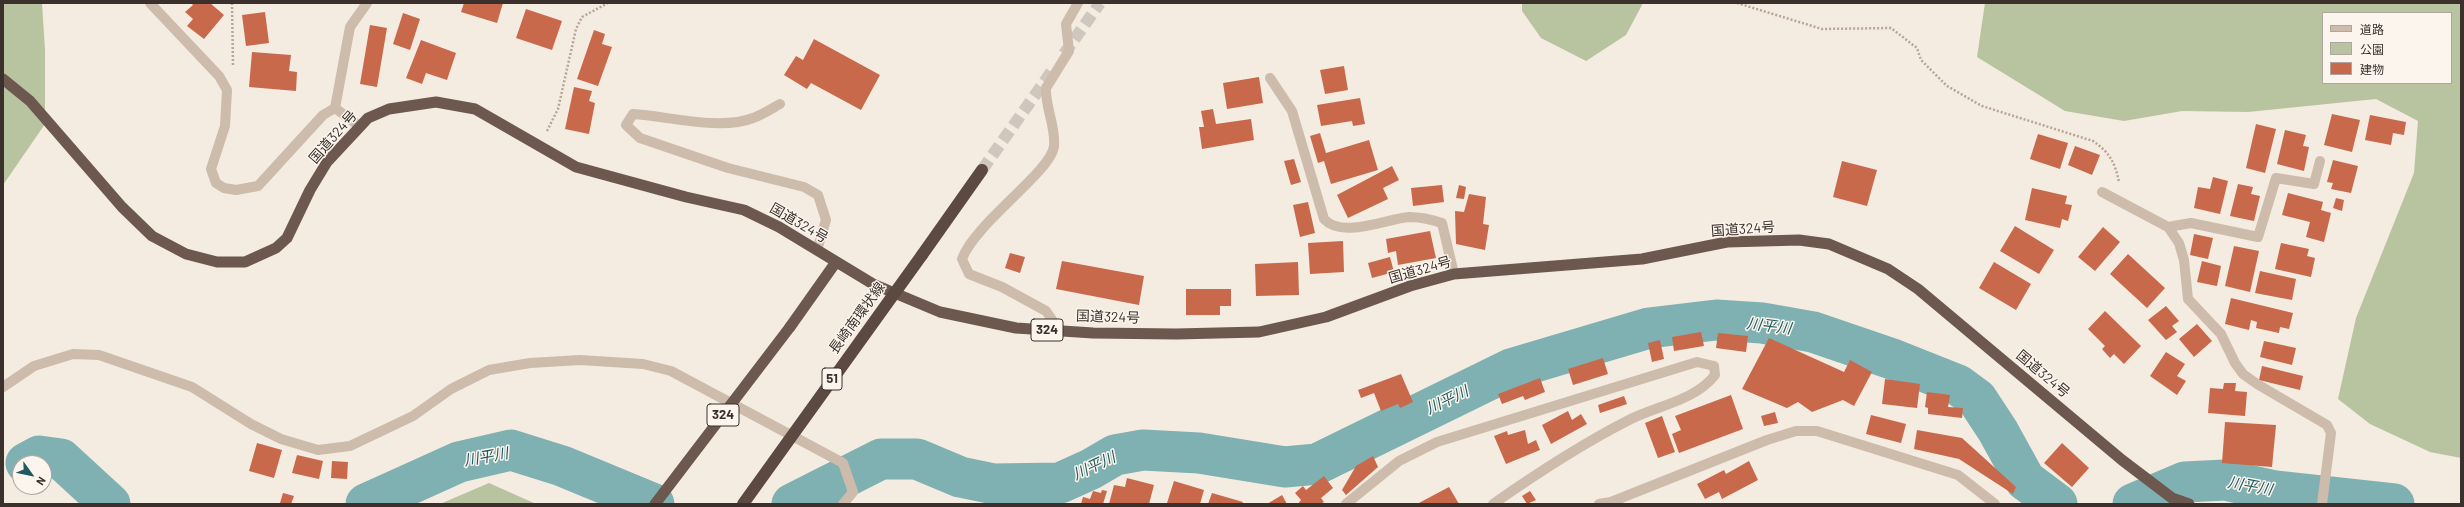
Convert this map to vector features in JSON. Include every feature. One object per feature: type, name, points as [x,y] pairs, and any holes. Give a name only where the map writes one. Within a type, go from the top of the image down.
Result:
[{"type":"highway","name":"国道324号","points":[[3,79],[30,101],[122,207],[152,236],[186,254],[218,262],[245,262],[276,248],[287,238],[310,190],[327,162],[368,118],[389,109],[436,102],[475,109],[576,166],[686,197],[744,210],[779,227],[873,284],[940,312],[1016,328],[1060,331],[1176,334],[1259,332],[1326,317],[1410,286],[1454,274],[1642,259],[1727,242],[1799,240],[1829,244],[1888,269],[1918,290],[2122,460],[2172,498],[2189,504]]},
{"type":"highway","name":"長崎南環状線","points":[[743,504],[982,170]]},
{"type":"highway","name":"324","points":[[655,504],[790,327],[836,262]]},
{"type":"street","points":[[150,3],[219,76],[227,90],[225,126],[211,169],[216,183],[224,188],[236,190],[258,186],[323,116],[335,108],[350,27],[367,3]]},
{"type":"street","points":[[1060,331],[1046,311],[1002,287],[969,274],[962,259],[966,247],[994,215],[1043,166],[1054,147],[1046,88],[1069,51],[1066,24],[1078,3]]},
{"type":"street","points":[[1270,78],[1292,111],[1324,219],[1328,224],[1348,228],[1410,217],[1442,223],[1454,274]]},
{"type":"street","points":[[780,104],[752,119],[731,122],[690,122],[633,114],[626,125],[640,138],[728,168],[804,187],[818,194],[826,220],[817,250]]},
{"type":"street","points":[[335,108],[359,126]]},
{"type":"street","points":[[2168,227],[2191,222],[2258,236],[2276,178],[2314,184],[2320,161]]},
{"type":"street","points":[[2102,192],[2168,227],[2179,244],[2184,260],[2188,299],[2221,334],[2235,363],[2243,374],[2257,384],[2327,425],[2330,433],[2322,504]]},
{"type":"street","points":[[3,387],[34,366],[73,354],[99,355],[192,387],[251,424],[275,436],[318,450],[350,446],[413,416],[451,388],[489,370],[530,363],[580,360],[643,364],[671,371],[842,463],[852,492],[843,504]]},
{"type":"street","points":[[1346,504],[1399,461],[1437,442],[1697,362],[1714,366],[1715,375],[1709,382],[1684,397],[1629,420],[1595,439],[1545,468],[1493,504]]},
{"type":"street","points":[[1599,504],[1611,502],[1695,467],[1796,431],[1817,431],[1958,475],[1995,504]]},
{"type":"path","points":[[227,90],[233,77],[232,3]]},
{"type":"path","points":[[539,146],[558,109],[576,29],[582,17],[608,3]]},
{"type":"path","points":[[1737,3],[1822,29],[1891,28],[1917,48],[1921,60],[1947,86],[1982,106],[2092,141],[2106,150],[2115,163],[2124,204]]},
{"type":"green space","points":[[3,3],[42,3],[45,50],[45,124],[3,185]]},
{"type":"green space","points":[[1522,3],[1643,3],[1626,35],[1586,61],[1541,38],[1522,11]]},
{"type":"green space","points":[[1985,3],[2461,3],[2461,458],[2430,452],[2370,424],[2338,399],[2356,318],[2414,173],[2418,121],[2376,99],[2248,112],[2182,111],[2124,121],[2065,111],[1977,57]]},
{"type":"green space","points":[[489,483],[536,504],[440,504]]},
{"type":"building","points":[[191,3],[210,3],[224,15],[204,39],[187,26],[193,19],[185,12],[193,5]]},
{"type":"building","points":[[464,3],[503,3],[497,23],[461,12]]},
{"type":"building","points":[[526,9],[562,21],[552,50],[516,38]]},
{"type":"building","points":[[265,12],[269,43],[246,46],[242,15]]},
{"type":"building","points":[[403,13],[420,19],[410,50],[393,44]]},
{"type":"building","points":[[370,25],[387,28],[377,87],[360,84]]},
{"type":"building","points":[[594,30],[605,34],[602,44],[612,47],[598,86],[577,79]]},
{"type":"building","points":[[814,39],[880,75],[861,110],[811,83],[807,89],[784,75],[796,56],[803,60]]},
{"type":"building","points":[[421,40],[456,53],[447,80],[426,73],[422,84],[406,78]]},
{"type":"building","points":[[252,52],[291,55],[289,71],[297,72],[296,91],[249,87]]},
{"type":"building","points":[[1344,66],[1348,90],[1325,94],[1320,70]]},
{"type":"building","points":[[1259,77],[1263,103],[1227,109],[1223,83]]},
{"type":"building","points":[[574,87],[592,91],[589,101],[595,103],[589,134],[565,129]]},
{"type":"building","points":[[1360,98],[1365,124],[1353,126],[1352,121],[1321,126],[1317,105]]},
{"type":"building","points":[[1213,109],[1216,124],[1251,119],[1254,140],[1202,149],[1199,127],[1204,127],[1201,111]]},
{"type":"building","points":[[2332,114],[2360,120],[2352,152],[2324,145]]},
{"type":"building","points":[[2370,115],[2406,122],[2404,135],[2393,133],[2391,145],[2365,140]]},
{"type":"building","points":[[2256,124],[2276,129],[2265,173],[2246,168]]},
{"type":"building","points":[[2285,130],[2306,135],[2303,146],[2309,147],[2304,171],[2277,164]]},
{"type":"building","points":[[1320,133],[1326,153],[1369,140],[1378,170],[1331,184],[1324,161],[1318,163],[1310,136]]},
{"type":"building","points":[[2038,134],[2068,143],[2060,169],[2030,159]]},
{"type":"building","points":[[2075,146],[2100,155],[2092,175],[2068,165]]},
{"type":"building","points":[[1294,159],[1301,182],[1291,185],[1284,161]]},
{"type":"building","points":[[2333,160],[2358,166],[2351,193],[2331,189],[2333,183],[2327,182]]},
{"type":"building","points":[[1842,161],[1877,170],[1867,206],[1833,197]]},
{"type":"building","points":[[1392,166],[1399,180],[1383,188],[1388,199],[1348,218],[1337,195]]},
{"type":"building","points":[[2213,177],[2228,181],[2220,214],[2194,208],[2198,187],[2210,189]]},
{"type":"building","points":[[2238,184],[2253,187],[2251,194],[2260,196],[2254,221],[2230,216]]},
{"type":"building","points":[[1442,185],[1444,202],[1413,206],[1411,188]]},
{"type":"building","points":[[1459,185],[1466,187],[1464,199],[1456,198]]},
{"type":"building","points":[[2032,188],[2067,196],[2065,204],[2072,205],[2068,221],[2062,219],[2060,228],[2025,220]]},
{"type":"building","points":[[2288,193],[2323,202],[2321,210],[2331,213],[2324,242],[2306,237],[2310,222],[2282,215]]},
{"type":"building","points":[[1469,194],[1486,197],[1483,224],[1489,225],[1485,250],[1456,244],[1455,211],[1464,212]]},
{"type":"building","points":[[2336,198],[2344,200],[2342,211],[2333,208]]},
{"type":"building","points":[[1308,202],[1315,233],[1300,237],[1293,205]]},
{"type":"building","points":[[2015,226],[2054,250],[2039,274],[2000,251]]},
{"type":"building","points":[[2103,227],[2120,242],[2095,271],[2078,257]]},
{"type":"building","points":[[1430,231],[1436,258],[1398,265],[1396,251],[1388,253],[1386,239]]},
{"type":"building","points":[[2194,234],[2213,238],[2208,259],[2190,255]]},
{"type":"building","points":[[1343,241],[1344,272],[1310,274],[1308,243]]},
{"type":"building","points":[[2281,243],[2309,249],[2307,256],[2315,258],[2311,277],[2275,269]]},
{"type":"building","points":[[2234,246],[2259,251],[2250,292],[2225,286]]},
{"type":"building","points":[[1010,253],[1025,257],[1020,273],[1005,268]]},
{"type":"building","points":[[2128,254],[2165,288],[2147,308],[2110,274]]},
{"type":"building","points":[[1390,257],[1394,272],[1372,278],[1368,263]]},
{"type":"building","points":[[1062,261],[1144,276],[1139,305],[1056,289]]},
{"type":"building","points":[[2202,261],[2221,266],[2217,286],[2197,282]]},
{"type":"building","points":[[1298,262],[1299,295],[1256,296],[1255,264]]},
{"type":"building","points":[[1994,262],[2031,284],[2016,310],[1979,288]]},
{"type":"building","points":[[2260,271],[2296,279],[2292,300],[2255,293]]},
{"type":"building","points":[[1186,289],[1231,289],[1231,306],[1220,306],[1220,315],[1186,315]]},
{"type":"building","points":[[2231,298],[2293,313],[2289,329],[2280,327],[2279,333],[2256,328],[2257,322],[2251,320],[2249,330],[2225,324]]},
{"type":"building","points":[[2166,306],[2179,321],[2172,326],[2177,332],[2166,340],[2148,320]]},
{"type":"building","points":[[2105,311],[2141,346],[2124,364],[2114,354],[2110,358],[2102,349],[2105,346],[2088,329]]},
{"type":"building","points":[[2197,324],[2212,341],[2194,357],[2179,339]]},
{"type":"building","points":[[1701,332],[1704,346],[1674,351],[1672,337]]},
{"type":"building","points":[[1718,333],[1748,336],[1746,352],[1716,348]]},
{"type":"building","points":[[1769,338],[1844,372],[1850,360],[1872,372],[1854,406],[1843,400],[1812,412],[1798,402],[1787,408],[1742,389]]},
{"type":"building","points":[[1660,340],[1664,359],[1652,362],[1648,343]]},
{"type":"building","points":[[2264,341],[2296,348],[2292,365],[2260,357]]},
{"type":"building","points":[[2166,352],[2185,364],[2177,376],[2186,381],[2177,395],[2150,376]]},
{"type":"building","points":[[1603,358],[1608,374],[1573,385],[1568,369]]},
{"type":"building","points":[[2262,366],[2303,376],[2300,390],[2259,380]]},
{"type":"building","points":[[1401,374],[1413,402],[1400,408],[1398,404],[1381,411],[1374,393],[1361,398],[1358,390]]},
{"type":"building","points":[[1540,378],[1545,392],[1525,400],[1523,396],[1502,404],[1498,394]]},
{"type":"building","points":[[1885,379],[1920,384],[1917,408],[1882,404]]},
{"type":"building","points":[[2224,383],[2236,383],[2235,391],[2247,392],[2245,416],[2208,413],[2210,388],[2223,389]]},
{"type":"building","points":[[1927,392],[1950,395],[1948,407],[1963,408],[1962,418],[1928,414],[1928,408],[1925,407]]},
{"type":"building","points":[[1731,395],[1743,429],[1679,453],[1672,434],[1681,430],[1675,416]]},
{"type":"building","points":[[1624,396],[1627,404],[1600,413],[1598,405]]},
{"type":"building","points":[[1568,411],[1572,420],[1581,414],[1587,424],[1551,444],[1542,425]]},
{"type":"building","points":[[1775,412],[1778,423],[1764,426],[1761,416]]},
{"type":"building","points":[[1871,415],[1906,424],[1901,443],[1866,434]]},
{"type":"building","points":[[1662,416],[1675,452],[1658,458],[1645,423]]},
{"type":"building","points":[[2225,422],[2276,425],[2272,467],[2222,463]]},
{"type":"building","points":[[1525,430],[1528,444],[1536,440],[1540,450],[1506,464],[1494,436],[1507,431],[1508,435]]},
{"type":"building","points":[[1917,430],[1962,438],[2016,487],[2013,494],[1959,459],[1914,449]]},
{"type":"building","points":[[257,443],[282,450],[274,478],[249,471]]},
{"type":"building","points":[[2062,443],[2089,468],[2072,487],[2044,463]]},
{"type":"building","points":[[297,455],[323,461],[319,479],[292,473]]},
{"type":"building","points":[[1373,456],[1378,467],[1346,495],[1342,490],[1356,466]]},
{"type":"building","points":[[332,461],[348,462],[347,479],[331,478]]},
{"type":"building","points":[[1749,461],[1758,480],[1722,499],[1719,492],[1705,499],[1697,484],[1724,470],[1726,474]]},
{"type":"building","points":[[1324,476],[1333,488],[1321,498],[1324,502],[1320,504],[1298,504],[1301,500],[1295,493],[1303,486],[1306,490]]},
{"type":"building","points":[[1127,478],[1154,485],[1149,504],[1109,504],[1114,485],[1125,487]]},
{"type":"building","points":[[1174,481],[1204,490],[1200,504],[1167,503]]},
{"type":"building","points":[[1449,487],[1459,504],[1417,504]]},
{"type":"building","points":[[1102,490],[1107,491],[1103,504],[1081,504],[1083,497],[1090,499],[1093,491],[1101,493]]},
{"type":"building","points":[[1530,491],[1536,500],[1527,504],[1522,496]]},
{"type":"building","points":[[283,493],[294,496],[291,504],[280,503]]},
{"type":"building","points":[[1212,493],[1243,502],[1242,504],[1208,504]]},
{"type":"building","points":[[1282,495],[1287,504],[1267,504]]},
{"type":"waterway","name":"川平川","points":[[792,504],[881,459],[917,459],[960,477],[994,484],[1060,483],[1091,469],[1115,455],[1143,450],[1199,453],[1285,467],[1317,464],[1511,369],[1649,328],[1716,320],[1762,323],[1813,332],[1895,360],[1958,385],[1977,399],[1998,431],[2025,480],[2057,504]]},
{"type":"waterway","name":"川平川","points":[[366,504],[459,462],[511,450],[562,466],[654,504]]},
{"type":"waterway","name":"川平川","points":[[52,458],[61,459],[110,504]]},
{"type":"waterway","name":"川平川","points":[[2133,504],[2185,482],[2225,480],[2275,491],[2394,504]]},
{"type":"tunnel","points":[[1064,54],[1100,3]]},
{"type":"tunnel","points":[[982,170],[1052,71]]}]
